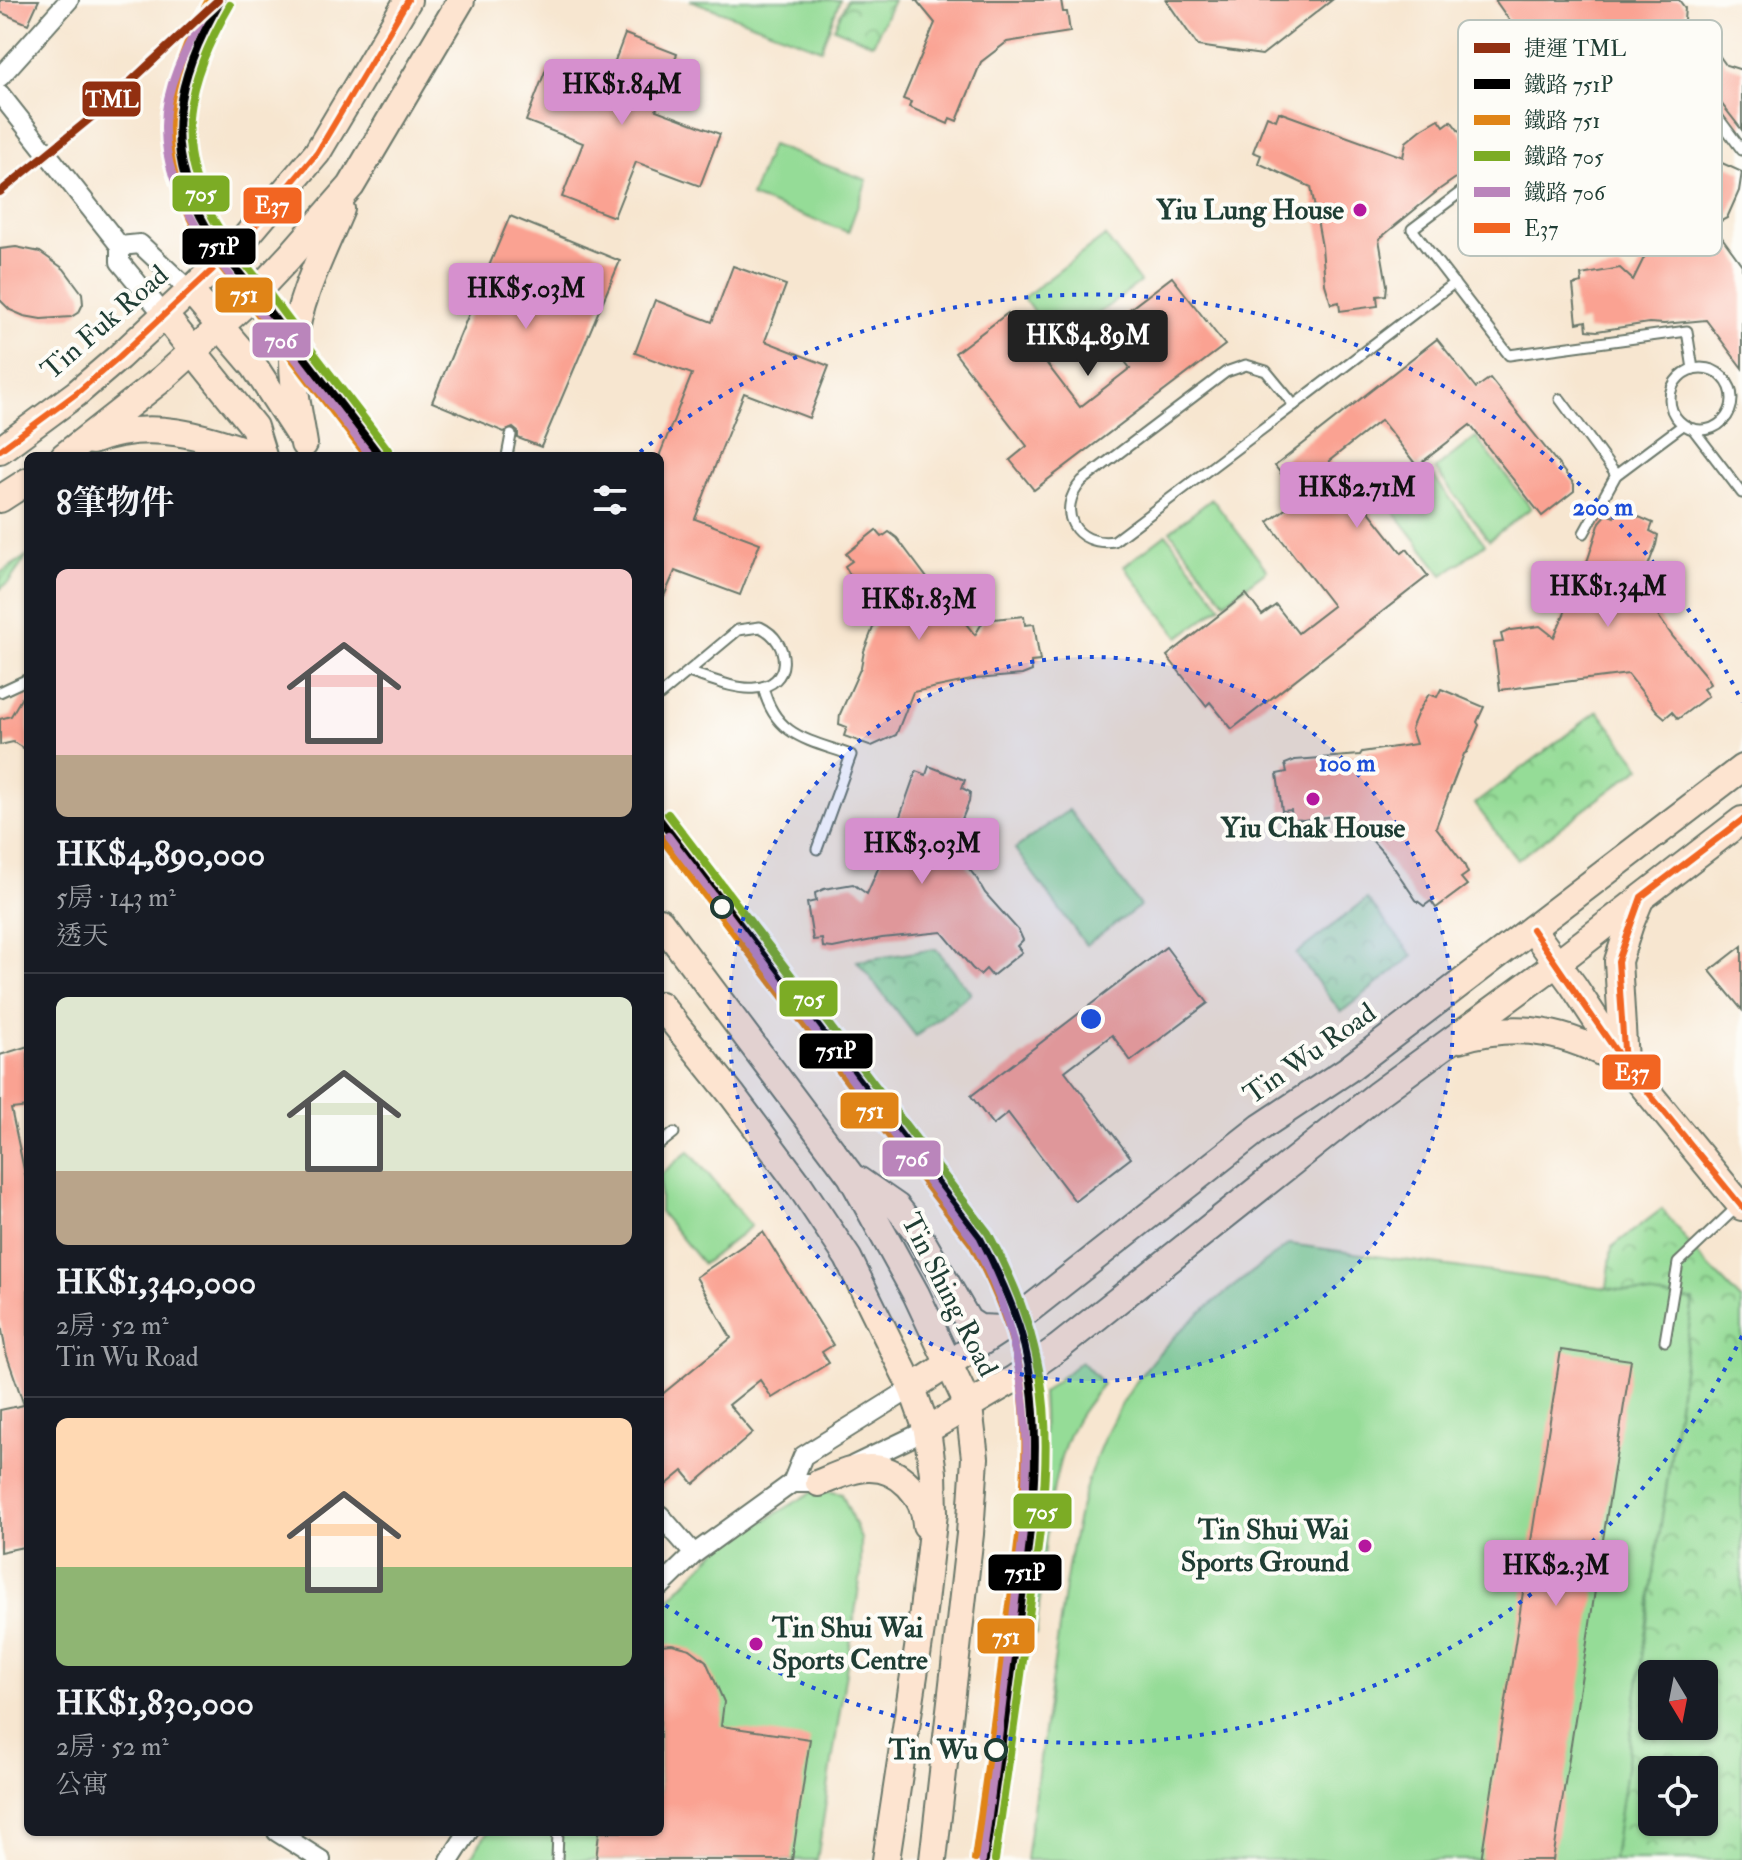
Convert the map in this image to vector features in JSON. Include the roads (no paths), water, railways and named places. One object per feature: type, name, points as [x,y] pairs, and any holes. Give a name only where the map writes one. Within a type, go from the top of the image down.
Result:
[{"type":"main road","name":"Tin Fuk Road","points":[[0,450],[77,393],[165,316],[239,245],[317,153],[408,0]]},
{"type":"main road","points":[[309,450],[294,385],[294,343],[309,285],[351,186],[461,0]]},
{"type":"main road","points":[[70,451],[155,385],[254,296],[351,186]]},
{"type":"main road","points":[[191,292],[254,366],[309,450]]},
{"type":"main road","points":[[165,316],[254,427],[261,452]]},
{"type":"main road","points":[[70,451],[103,436],[150,429],[195,435],[249,452]]},
{"type":"main road","points":[[0,499],[24,484]]},
{"type":"main road","name":"Tin Wu Road","points":[[912,1388],[1003,1329],[1261,1127],[1347,1070],[1742,768]]},
{"type":"main road","points":[[927,1430],[969,1407],[1058,1348],[1378,1094],[1557,963],[1742,820]]},
{"type":"main road","points":[[1625,1064],[1618,961],[1641,897]]},
{"type":"main road","name":"Tin Shing Road","points":[[664,926],[851,1176],[906,1275],[969,1407],[975,1458],[970,1534],[933,1860]]},
{"type":"main road","points":[[1532,929],[1625,1064],[1741,1205]]},
{"type":"main road","points":[[664,1009],[733,1096],[828,1226],[855,1271],[912,1388],[927,1430],[934,1513],[886,1860]]},
{"type":"main road","points":[[1448,1043],[1502,1030],[1545,1032],[1595,1047],[1625,1064]]},
{"type":"main road","points":[[851,1176],[897,1207],[917,1232],[968,1321],[979,1328],[1003,1329]]},
{"type":"main road","points":[[819,1483],[869,1468],[883,1470],[905,1481],[919,1496],[926,1512],[928,1561]]},
{"type":"street","points":[[0,77],[69,0]]},
{"type":"street","points":[[0,94],[120,246],[120,262],[165,316]]},
{"type":"street","points":[[120,246],[140,244],[191,292]]},
{"type":"street","points":[[664,1583],[694,1554],[792,1483],[803,1456],[912,1388]]},
{"type":"street","points":[[792,1483],[819,1483],[927,1430]]},
{"type":"street","points":[[664,1520],[694,1554]]},
{"type":"street","points":[[283,1836],[321,1860]]},
{"type":"street","points":[[450,1860],[465,1836]]},
{"type":"lane","points":[[1722,123],[1742,150]]},
{"type":"lane","points":[[1458,194],[1412,229],[1509,355],[1687,331],[1693,369]]},
{"type":"lane","points":[[1294,405],[1266,371],[1246,365],[1226,372],[1082,481],[1070,499],[1071,520],[1076,529],[1093,541],[1114,541],[1294,405],[1454,283]]},
{"type":"lane","points":[[1584,533],[1616,475],[1688,427],[1713,428],[1728,414],[1732,394],[1722,376],[1703,368],[1693,369],[1684,373],[1671,389],[1671,409],[1688,427],[1742,493]]},
{"type":"lane","points":[[1731,404],[1742,397]]},
{"type":"lane","points":[[1560,399],[1616,475]]},
{"type":"lane","points":[[508,452],[511,435]]},
{"type":"lane","points":[[664,692],[738,630],[749,627],[760,627],[779,640],[784,662],[773,682],[751,689],[688,672]]},
{"type":"lane","points":[[0,692],[24,681]]},
{"type":"lane","points":[[763,687],[771,711],[790,733],[851,755],[817,849]]},
{"type":"lane","points":[[664,1140],[674,1133]]},
{"type":"lane","points":[[1665,1341],[1678,1263],[1741,1205]]},
{"type":"lane","points":[[557,1860],[558,1836]]},
{"type":"metro line","name":"TML","points":[[0,192],[98,112],[218,0]]},
{"type":"rail line","name":"751","points":[[209,0],[182,58],[169,114],[169,143],[183,201],[209,251],[364,452]]},
{"type":"rail line","name":"751P","points":[[221,0],[193,57],[179,112],[178,141],[192,198],[219,246],[377,452]]},
{"type":"rail line","name":"706","points":[[210,5],[179,64],[169,96],[165,129],[168,158],[176,186],[204,239],[366,450]]},
{"type":"rail line","name":"705","points":[[230,5],[215,32],[194,86],[189,139],[192,166],[201,193],[227,241],[388,450]]},
{"type":"rail line","name":"705","points":[[668,814],[988,1233],[1013,1284],[1026,1320],[1040,1375],[1046,1459],[1035,1572],[995,1860]]},
{"type":"rail line","name":"751P","points":[[664,825],[980,1239],[1019,1326],[1028,1363],[1034,1411],[1033,1497],[985,1860]]},
{"type":"rail line","name":"706","points":[[668,836],[974,1241],[998,1293],[1023,1392],[1026,1491],[982,1860]]},
{"type":"rail line","name":"751","points":[[664,841],[972,1244],[1008,1327],[1021,1381],[1025,1465],[1017,1550],[975,1859]]},
{"type":"place","name":"Yiu Lung House","points":[[1360,210]]},
{"type":"place","name":"Yiu Chak House","points":[[1313,799]]},
{"type":"place","name":"Tin Shui Wai Sports Ground","points":[[1365,1546]]},
{"type":"place","name":"Tin Shui Wai Sports Centre","points":[[756,1644]]},
{"type":"place","name":"Tin Wu","points":[[996,1750]]}]
